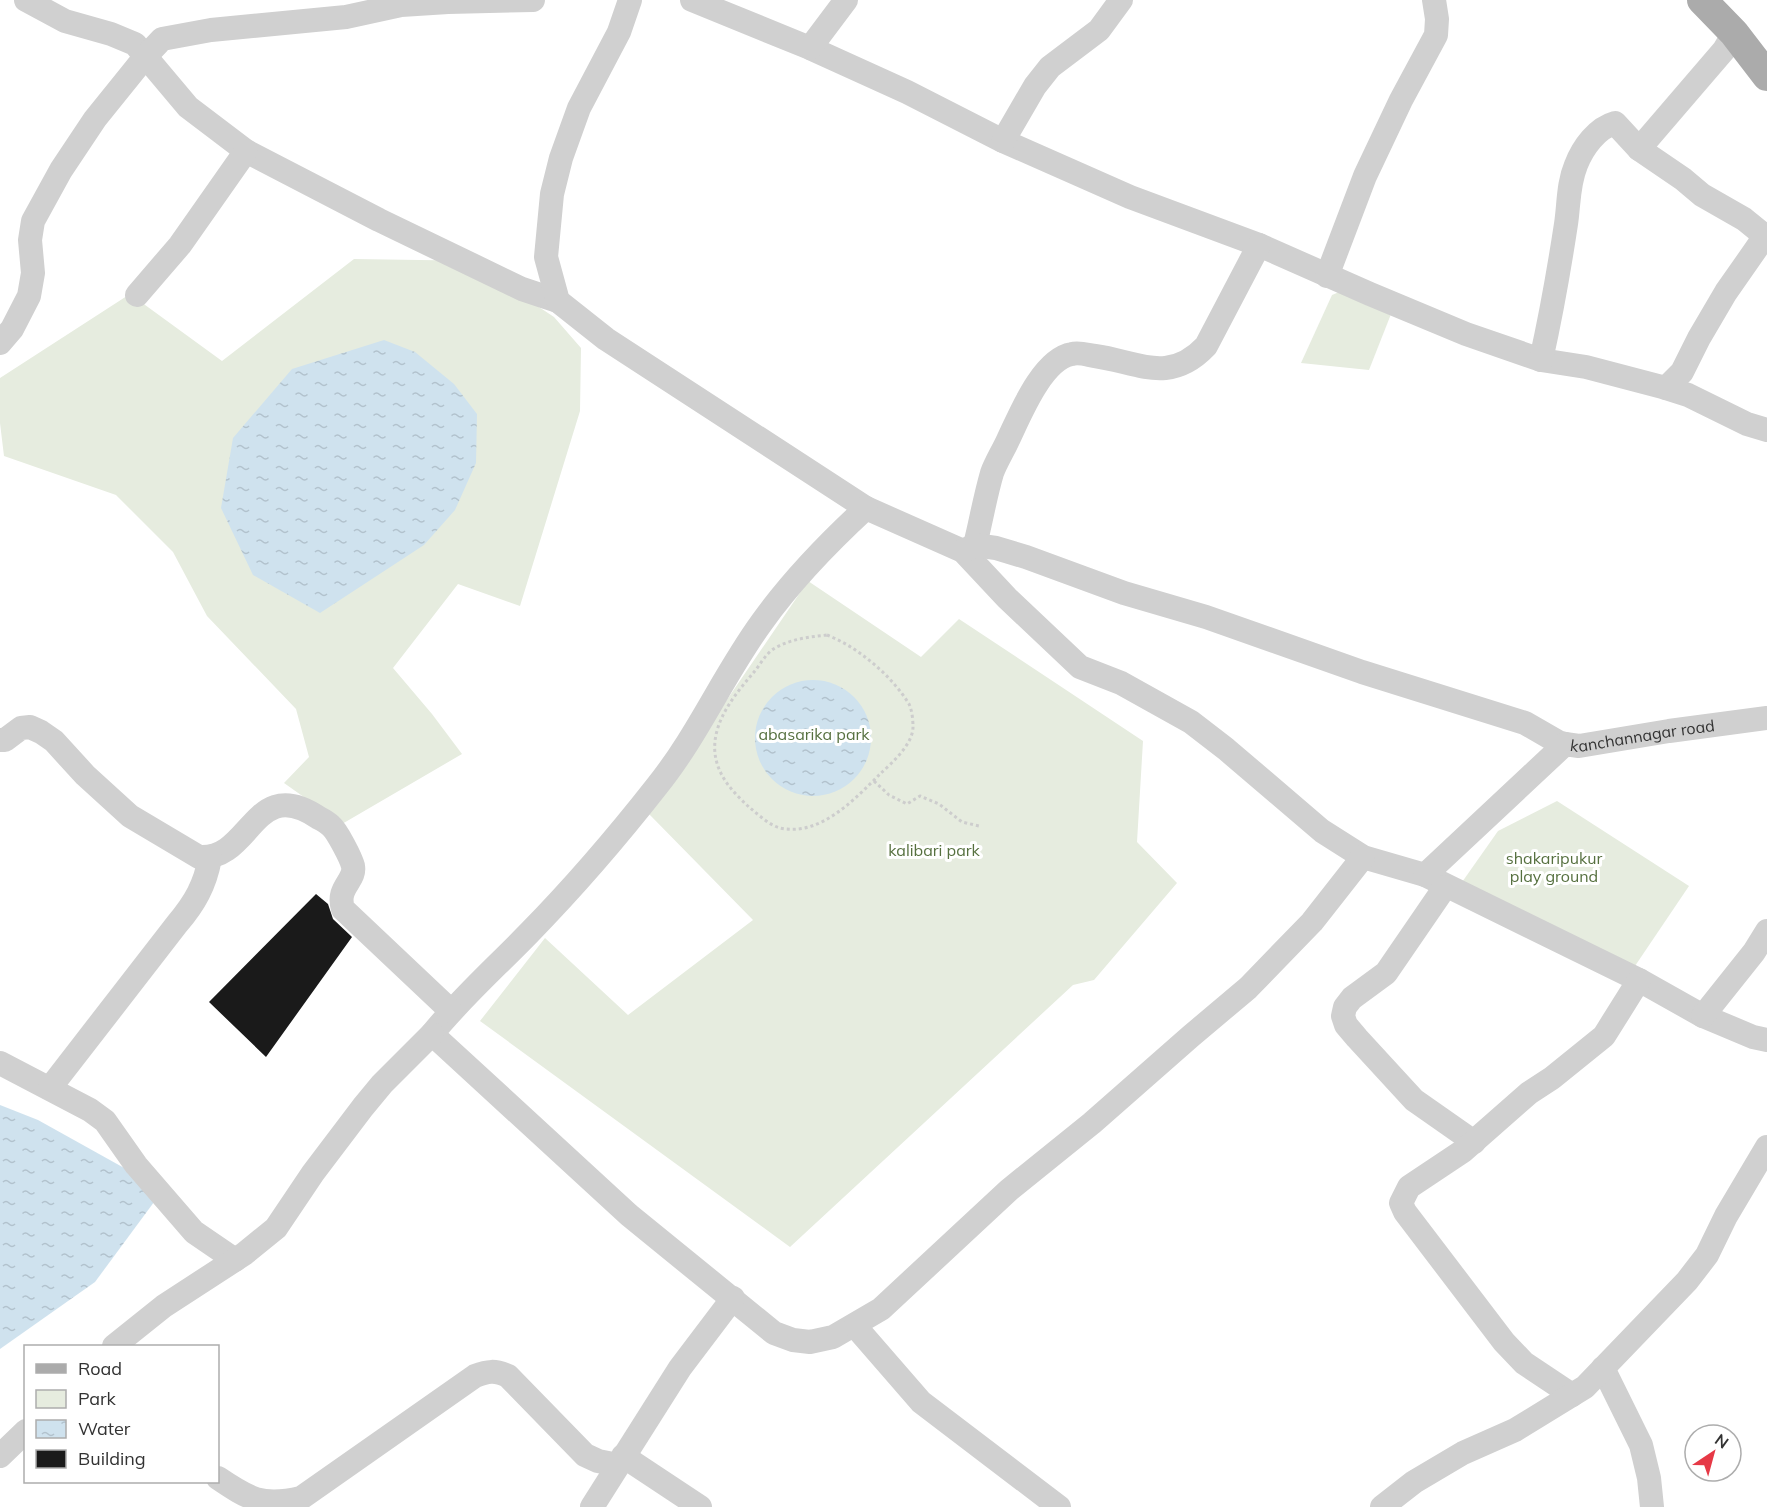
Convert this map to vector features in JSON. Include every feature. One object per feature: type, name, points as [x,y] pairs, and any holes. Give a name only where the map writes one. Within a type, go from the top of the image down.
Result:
[{"type":"main road","points":[[1702,0],[1734,33],[1767,76]]},
{"type":"street","points":[[26,0],[65,21],[130,41],[139,48],[188,107],[246,151],[522,289],[558,300],[606,339],[866,508],[969,548],[996,548],[1026,556],[1124,593],[1206,617],[1362,672],[1525,723],[1565,744]]},
{"type":"street","points":[[0,343],[12,329],[29,296],[33,273],[30,240],[33,221],[61,171],[95,119],[162,39],[211,30],[346,17],[401,5],[533,0]]},
{"type":"street","points":[[558,300],[546,257],[552,194],[561,158],[579,108],[619,32],[630,0]]},
{"type":"street","points":[[692,0],[810,48],[907,92],[1003,141],[1130,197],[1259,245],[1466,334],[1540,360],[1586,367],[1688,395],[1747,424],[1767,430]]},
{"type":"street","points":[[810,48],[846,0]]},
{"type":"street","points":[[1003,141],[1035,86],[1050,67],[1100,30],[1121,0]]},
{"type":"street","points":[[1327,276],[1365,176],[1401,100],[1436,35],[1437,19],[1434,0]]},
{"type":"street","points":[[1639,149],[1724,50],[1734,33]]},
{"type":"street","points":[[1540,360],[1556,289],[1569,208],[1569,190],[1576,165],[1587,144],[1605,126],[1615,123],[1639,149],[1702,195],[1744,219],[1762,236],[1761,242],[1726,292],[1682,372],[1666,388]]},
{"type":"street","points":[[137,295],[180,245],[246,151]]},
{"type":"street","points":[[969,548],[993,472],[1028,399],[1048,369],[1059,359],[1073,353],[1117,360],[1146,369],[1164,369],[1198,355],[1206,346],[1259,245]]},
{"type":"street","points":[[116,1345],[164,1306],[259,1244],[276,1228],[313,1173],[382,1084],[531,931],[596,860],[658,785],[762,622],[821,549],[866,508]]},
{"type":"street","points":[[969,548],[1007,598],[1080,667],[1121,683],[1191,722],[1322,831],[1363,857],[1435,881],[1639,980],[1702,1016],[1753,1038],[1767,1040]]},
{"type":"street","name":"kanchannagar road","points":[[1474,1142],[1414,1100],[1346,1025],[1343,1017],[1345,1007],[1352,998],[1386,973],[1435,881],[1565,744],[1579,746],[1767,718]]},
{"type":"street","points":[[0,740],[5,740],[21,728],[30,727],[41,732],[54,741],[85,775],[130,816],[200,857],[210,858],[224,852],[269,809],[288,803],[301,807],[316,816],[332,826],[353,866],[353,873],[342,892],[343,909],[451,1011]]},
{"type":"street","points":[[432,1034],[629,1215],[774,1333],[793,1340],[810,1342],[833,1337],[881,1309],[1009,1190],[1092,1123],[1248,988],[1312,922],[1363,857]]},
{"type":"street","points":[[50,1088],[192,907],[206,878],[210,858]]},
{"type":"street","points":[[1702,1016],[1754,952],[1767,931]]},
{"type":"street","points":[[1572,1395],[1524,1363],[1504,1342],[1405,1212],[1401,1203],[1409,1187],[1463,1151],[1529,1094],[1604,1036],[1639,980]]},
{"type":"street","points":[[0,1063],[90,1110],[105,1121],[136,1165],[194,1232],[235,1260]]},
{"type":"street","points":[[1382,1507],[1414,1482],[1463,1453],[1515,1430],[1585,1387],[1687,1281],[1707,1255],[1726,1216],[1767,1147]]},
{"type":"street","points":[[592,1507],[680,1368],[733,1298]]},
{"type":"street","points":[[855,1326],[921,1402],[1059,1507]]},
{"type":"street","points":[[1603,1368],[1641,1445],[1649,1478],[1652,1507]]},
{"type":"street","points":[[219,1479],[247,1498],[265,1504],[283,1504],[301,1498],[475,1376],[488,1371],[508,1376],[585,1455],[598,1461],[621,1460],[700,1507]]},
{"type":"street","points":[[0,1456],[24,1433]]},
{"type":"path","points":[[827,635],[845,642],[866,656],[911,706],[914,728],[912,736],[875,782],[832,816],[801,829],[778,828],[766,821],[729,786],[719,768],[714,742],[716,732],[721,717],[740,688],[772,649],[802,637],[827,635]]},
{"type":"path","points":[[875,782],[889,795],[907,804],[920,796],[939,804],[962,822],[979,826]]},
{"type":"green space","points":[[354,259],[486,261],[501,282],[554,317],[581,348],[580,411],[520,606],[458,584],[393,668],[462,754],[342,824],[284,783],[309,757],[296,709],[207,616],[173,552],[116,495],[4,456],[0,423],[0,378],[130,294],[222,361]]},
{"type":"green space","points":[[1351,287],[1393,309],[1369,370],[1301,363],[1332,295]]},
{"type":"green space","name":"kalibari park","points":[[808,581],[921,657],[959,619],[1143,741],[1137,842],[1177,883],[1094,980],[1073,985],[790,1247],[480,1021],[545,938],[628,1015],[753,920],[649,814]]},
{"type":"green space","name":"shakaripukur play ground","points":[[1557,801],[1689,886],[1635,966],[1460,885],[1498,831]]},
{"type":"water","points":[[384,340],[415,352],[454,384],[477,414],[476,463],[455,510],[424,545],[320,613],[253,575],[221,508],[233,438],[292,369]]},
{"type":"water","points":[[813,680],[835,685],[854,697],[866,716],[871,738],[866,760],[854,779],[835,791],[813,796],[791,791],[772,779],[760,760],[755,738],[760,716],[772,697],[791,685]]},
{"type":"water","points":[[0,1105],[38,1120],[135,1174],[157,1198],[95,1282],[0,1349]]},
{"type":"building","points":[[316,894],[328,904],[333,919],[352,937],[266,1057],[209,1002]]},
{"type":"park label","name":"abasarika park","points":[[814,734]]}]
